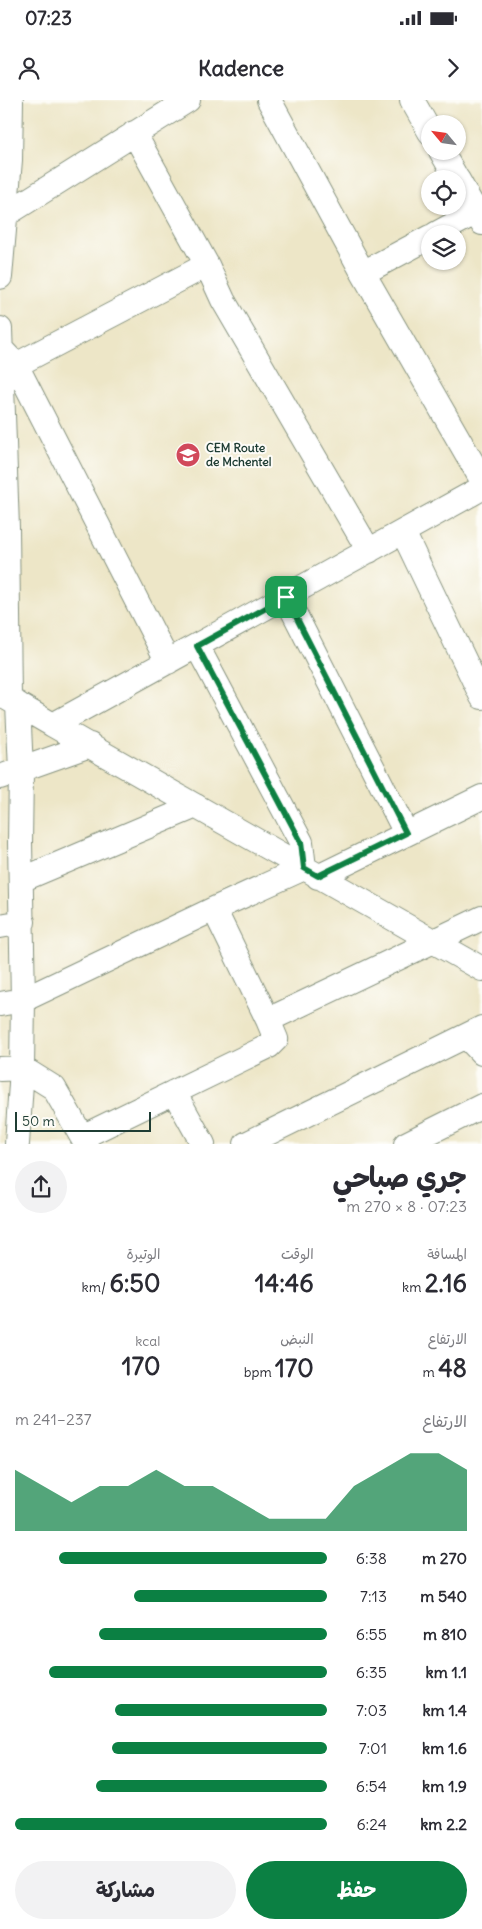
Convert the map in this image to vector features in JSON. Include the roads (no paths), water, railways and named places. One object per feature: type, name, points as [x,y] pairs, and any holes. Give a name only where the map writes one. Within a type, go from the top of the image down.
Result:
[{"type":"street","points":[[0,277],[10,160],[11,100]]},
{"type":"street","points":[[5,215],[188,100]]},
{"type":"street","points":[[269,100],[363,273],[482,480]]},
{"type":"street","points":[[412,100],[421,116]]},
{"type":"street","points":[[134,133],[207,265],[223,300],[369,551]]},
{"type":"street","points":[[457,225],[480,215],[466,193]]},
{"type":"street","points":[[363,273],[421,242]]},
{"type":"street","points":[[16,365],[207,265]]},
{"type":"street","points":[[0,329],[7,528],[10,846],[21,880],[23,922],[23,1000],[11,1068],[17,1144]]},
{"type":"street","points":[[0,348],[16,365],[168,662]]},
{"type":"street","points":[[53,725],[482,488]]},
{"type":"street","points":[[402,532],[482,697]]},
{"type":"street","points":[[286,597],[406,833]]},
{"type":"street","points":[[197,646],[301,842],[311,872]]},
{"type":"street","points":[[9,705],[53,725],[90,745],[482,969]]},
{"type":"street","points":[[10,773],[90,745]]},
{"type":"street","points":[[0,1004],[23,1000],[214,908],[311,872],[406,833],[482,797]]},
{"type":"street","points":[[21,880],[196,806]]},
{"type":"street","points":[[11,1068],[54,1088],[84,1140],[174,1092],[269,1046],[276,1039],[214,908]]},
{"type":"street","points":[[268,1020],[482,918]]},
{"type":"street","points":[[0,926],[23,922]]},
{"type":"street","points":[[246,1144],[477,1039]]},
{"type":"street","points":[[174,1092],[203,1144]]},
{"type":"street","points":[[406,1144],[482,1106]]},
{"type":"place","name":"CEM Route de Mchentel","points":[[188,455]]}]
